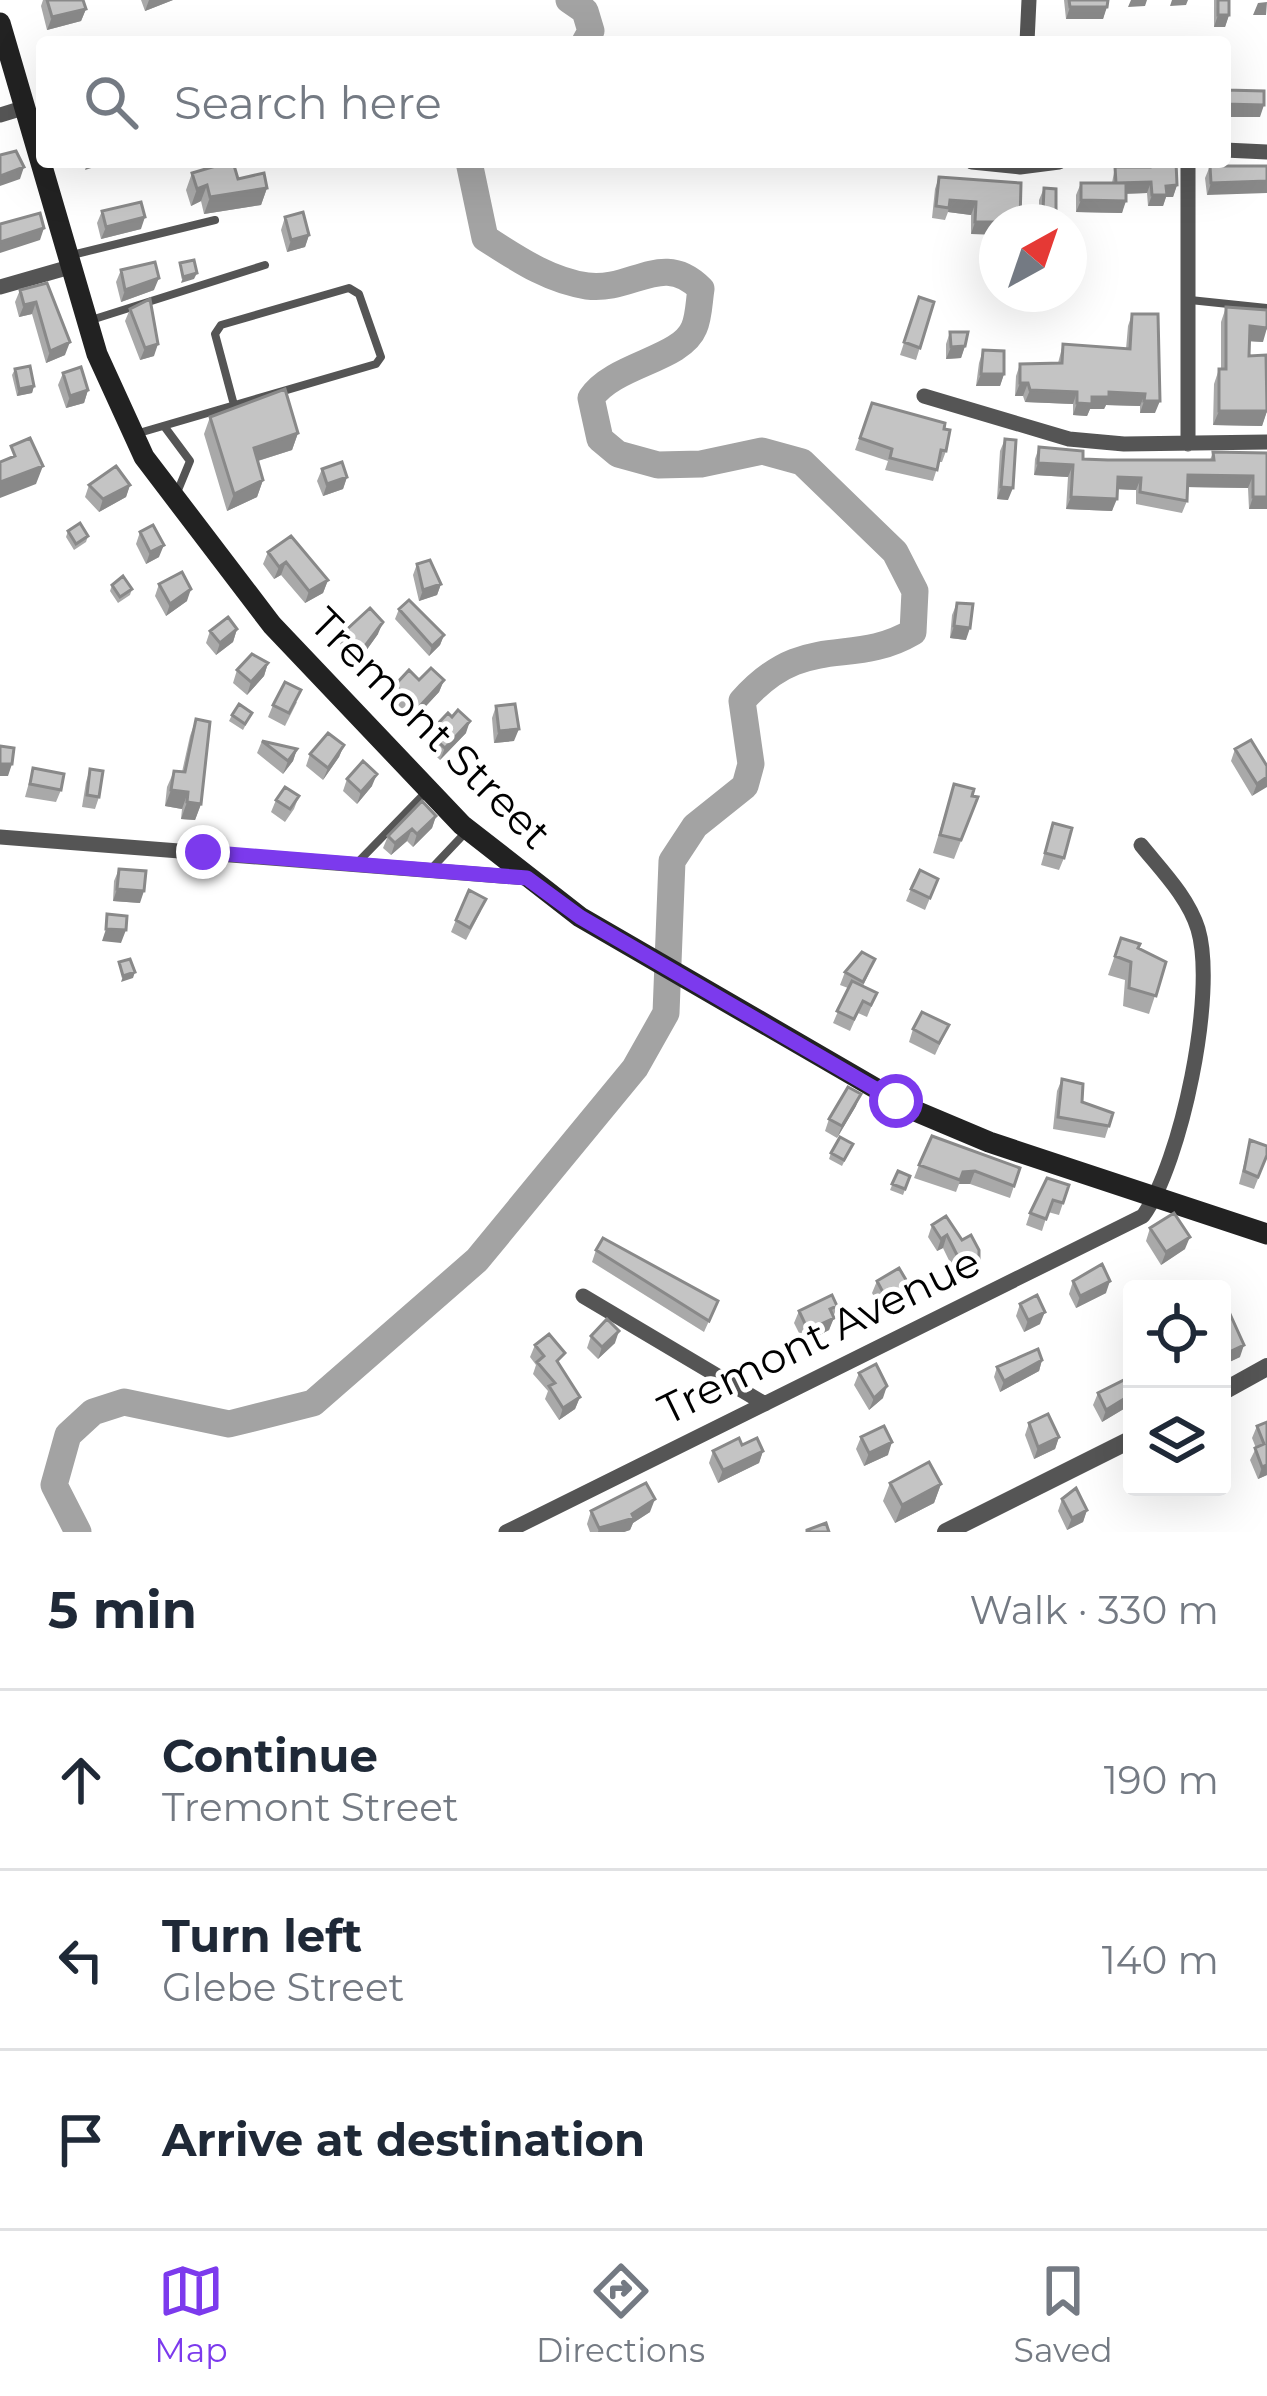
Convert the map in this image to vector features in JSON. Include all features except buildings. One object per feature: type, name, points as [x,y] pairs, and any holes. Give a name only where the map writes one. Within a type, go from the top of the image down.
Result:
[{"type":"main road","name":"Tremont Street","points":[[0,22],[36,152]]},
{"type":"main road","name":"Tremont Street","points":[[41,168],[86,321],[131,435],[172,500],[272,625],[468,830],[527,878],[630,946],[929,1118],[1267,1234]]},
{"type":"street","points":[[1027,36],[1029,0]]},
{"type":"street","points":[[0,115],[23,108]]},
{"type":"street","points":[[1231,150],[1267,152]]},
{"type":"street","points":[[1188,168],[1188,444]]},
{"type":"street","points":[[0,287],[68,261]]},
{"type":"street","points":[[924,396],[1055,436],[1188,444],[1267,442]]},
{"type":"street","points":[[0,837],[527,878]]},
{"type":"street","points":[[1141,845],[1186,904],[1201,944],[1202,1014],[1196,1066],[1155,1195]]},
{"type":"street","name":"Tremont Avenue","points":[[506,1532],[1136,1222],[1155,1195]]},
{"type":"street","points":[[583,1295],[764,1404]]},
{"type":"street","points":[[1229,1388],[1267,1367]]},
{"type":"street","points":[[946,1532],[1123,1443]]},
{"type":"lane","points":[[68,261],[215,220]]},
{"type":"lane","points":[[86,321],[265,265]]},
{"type":"lane","points":[[131,435],[234,406],[376,364],[381,357],[359,294],[349,288],[221,325],[215,334],[234,406]]},
{"type":"lane","points":[[1190,300],[1267,308]]},
{"type":"lane","points":[[164,426],[190,460],[186,483],[172,500]]},
{"type":"lane","points":[[357,863],[428,790]]},
{"type":"lane","points":[[430,870],[468,830]]},
{"type":"waterway","points":[[569,0],[585,11],[588,36]]},
{"type":"waterway","points":[[78,1532],[54,1485],[68,1435],[93,1412],[124,1402],[229,1424],[313,1403],[477,1260],[635,1068],[666,1013],[672,861],[695,826],[745,786],[751,764],[742,701],[786,665],[890,643],[913,632],[915,591],[895,552],[802,462],[762,451],[701,464],[658,465],[618,454],[600,439],[591,398],[615,377],[687,339],[696,324],[701,289],[673,273],[587,286],[534,268],[485,238],[470,168]]},
{"type":"route","points":[[203,852],[527,878],[580,917],[896,1101]]}]
